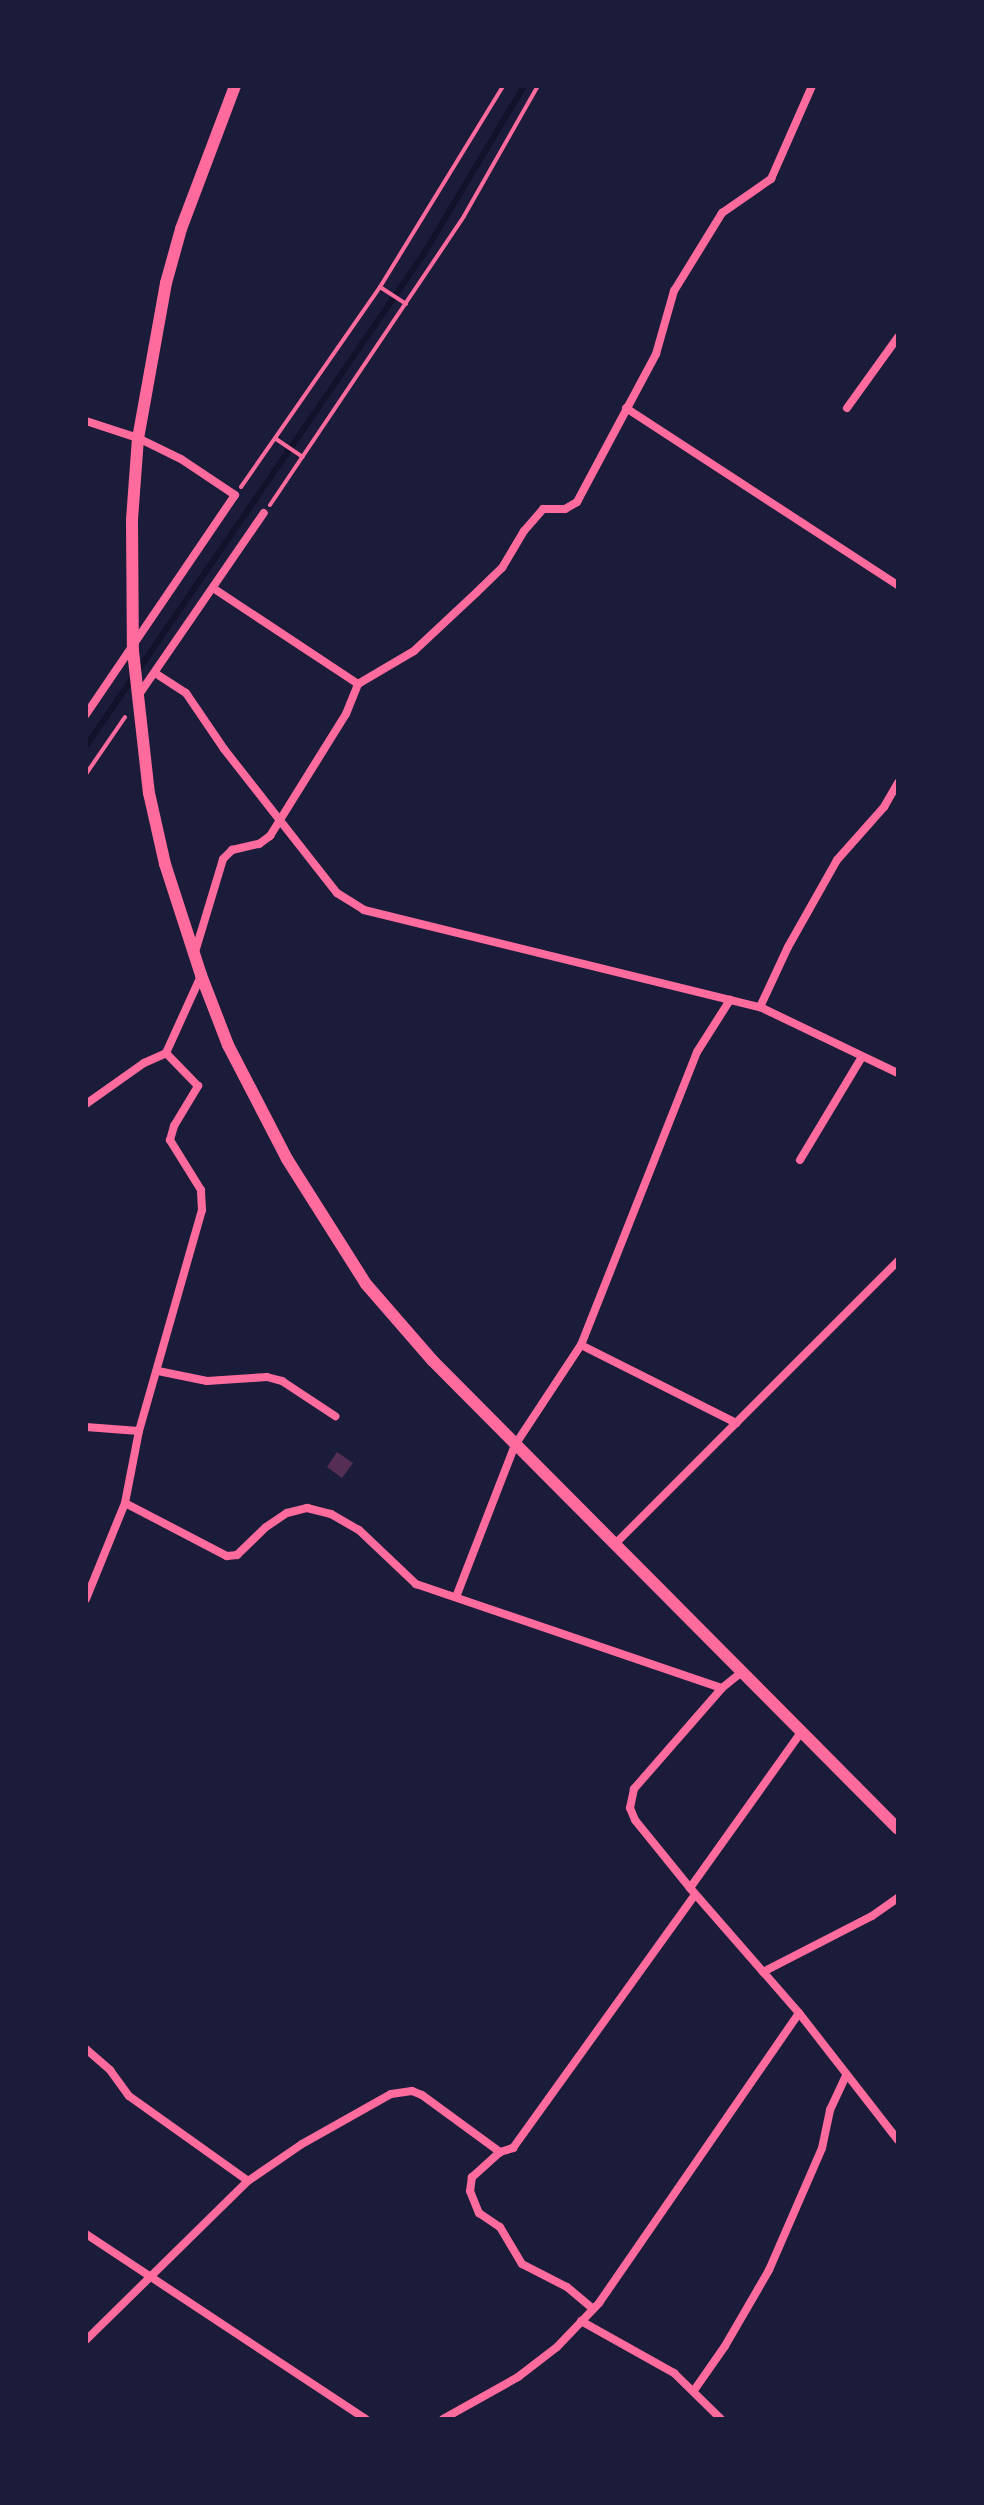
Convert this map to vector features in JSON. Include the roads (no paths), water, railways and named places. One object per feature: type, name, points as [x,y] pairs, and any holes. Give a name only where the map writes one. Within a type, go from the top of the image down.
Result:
[{"type":"street","points":[[235,86],[207,156],[170,270],[138,438],[132,520],[133,647],[152,807],[165,864],[201,975],[228,1045],[322,1219],[366,1284],[432,1360],[898,1829]]},
{"type":"street","points":[[194,954],[223,859],[237,848],[267,840],[346,714],[358,684],[414,651],[477,592],[502,568],[524,531],[543,509],[565,509],[577,502],[656,354],[674,291],[722,213],[771,179],[812,86]]},
{"type":"street","points":[[847,408],[898,337]]},
{"type":"street","points":[[626,408],[898,585]]},
{"type":"street","points":[[86,421],[138,438],[181,459],[235,495],[86,714]]},
{"type":"street","points":[[137,691],[155,673],[264,513]]},
{"type":"street","points":[[213,588],[358,684]]},
{"type":"street","points":[[155,673],[186,693],[279,822],[337,893],[364,910],[760,1007],[898,1073]]},
{"type":"street","points":[[760,1007],[788,947],[837,860],[884,807],[898,783]]},
{"type":"street","points":[[86,1104],[144,1063],[166,1053],[201,975]]},
{"type":"street","points":[[456,1597],[515,1445],[581,1345],[697,1052],[730,1000]]},
{"type":"street","points":[[86,1599],[125,1503],[139,1431],[202,1210],[201,1190],[170,1140],[174,1126],[198,1086],[166,1053]]},
{"type":"street","points":[[800,1160],[862,1057]]},
{"type":"street","points":[[614,1545],[898,1261]]},
{"type":"street","points":[[581,1345],[736,1423]]},
{"type":"street","points":[[158,1371],[207,1381],[267,1377],[282,1381],[335,1416]]},
{"type":"street","points":[[86,1427],[139,1431]]},
{"type":"street","points":[[125,1503],[227,1556],[237,1555],[266,1527],[287,1513],[307,1508],[331,1514],[359,1530],[416,1584],[722,1688]]},
{"type":"street","points":[[743,1671],[722,1688],[634,1789],[630,1799],[635,1820],[692,1891],[799,2013],[898,2140]]},
{"type":"street","points":[[593,2309],[567,2287],[522,2264],[500,2227],[479,2213],[470,2191],[472,2177],[500,2152],[513,2148],[802,1731]]},
{"type":"street","points":[[763,1972],[872,1916],[898,1898]]},
{"type":"street","points":[[443,2419],[518,2377],[593,2309],[799,2013]]},
{"type":"street","points":[[86,2049],[110,2070],[129,2096],[248,2181]]},
{"type":"street","points":[[695,2389],[725,2346],[769,2270],[822,2148],[830,2110],[846,2075]]},
{"type":"street","points":[[86,2340],[154,2277],[248,2181],[302,2144],[402,2091],[422,2095],[500,2152]]},
{"type":"street","points":[[86,2234],[366,2419]]},
{"type":"street","points":[[581,2321],[674,2373],[695,2389],[721,2419]]},
{"type":"waterway","points":[[86,746],[425,252],[524,86]]}]
